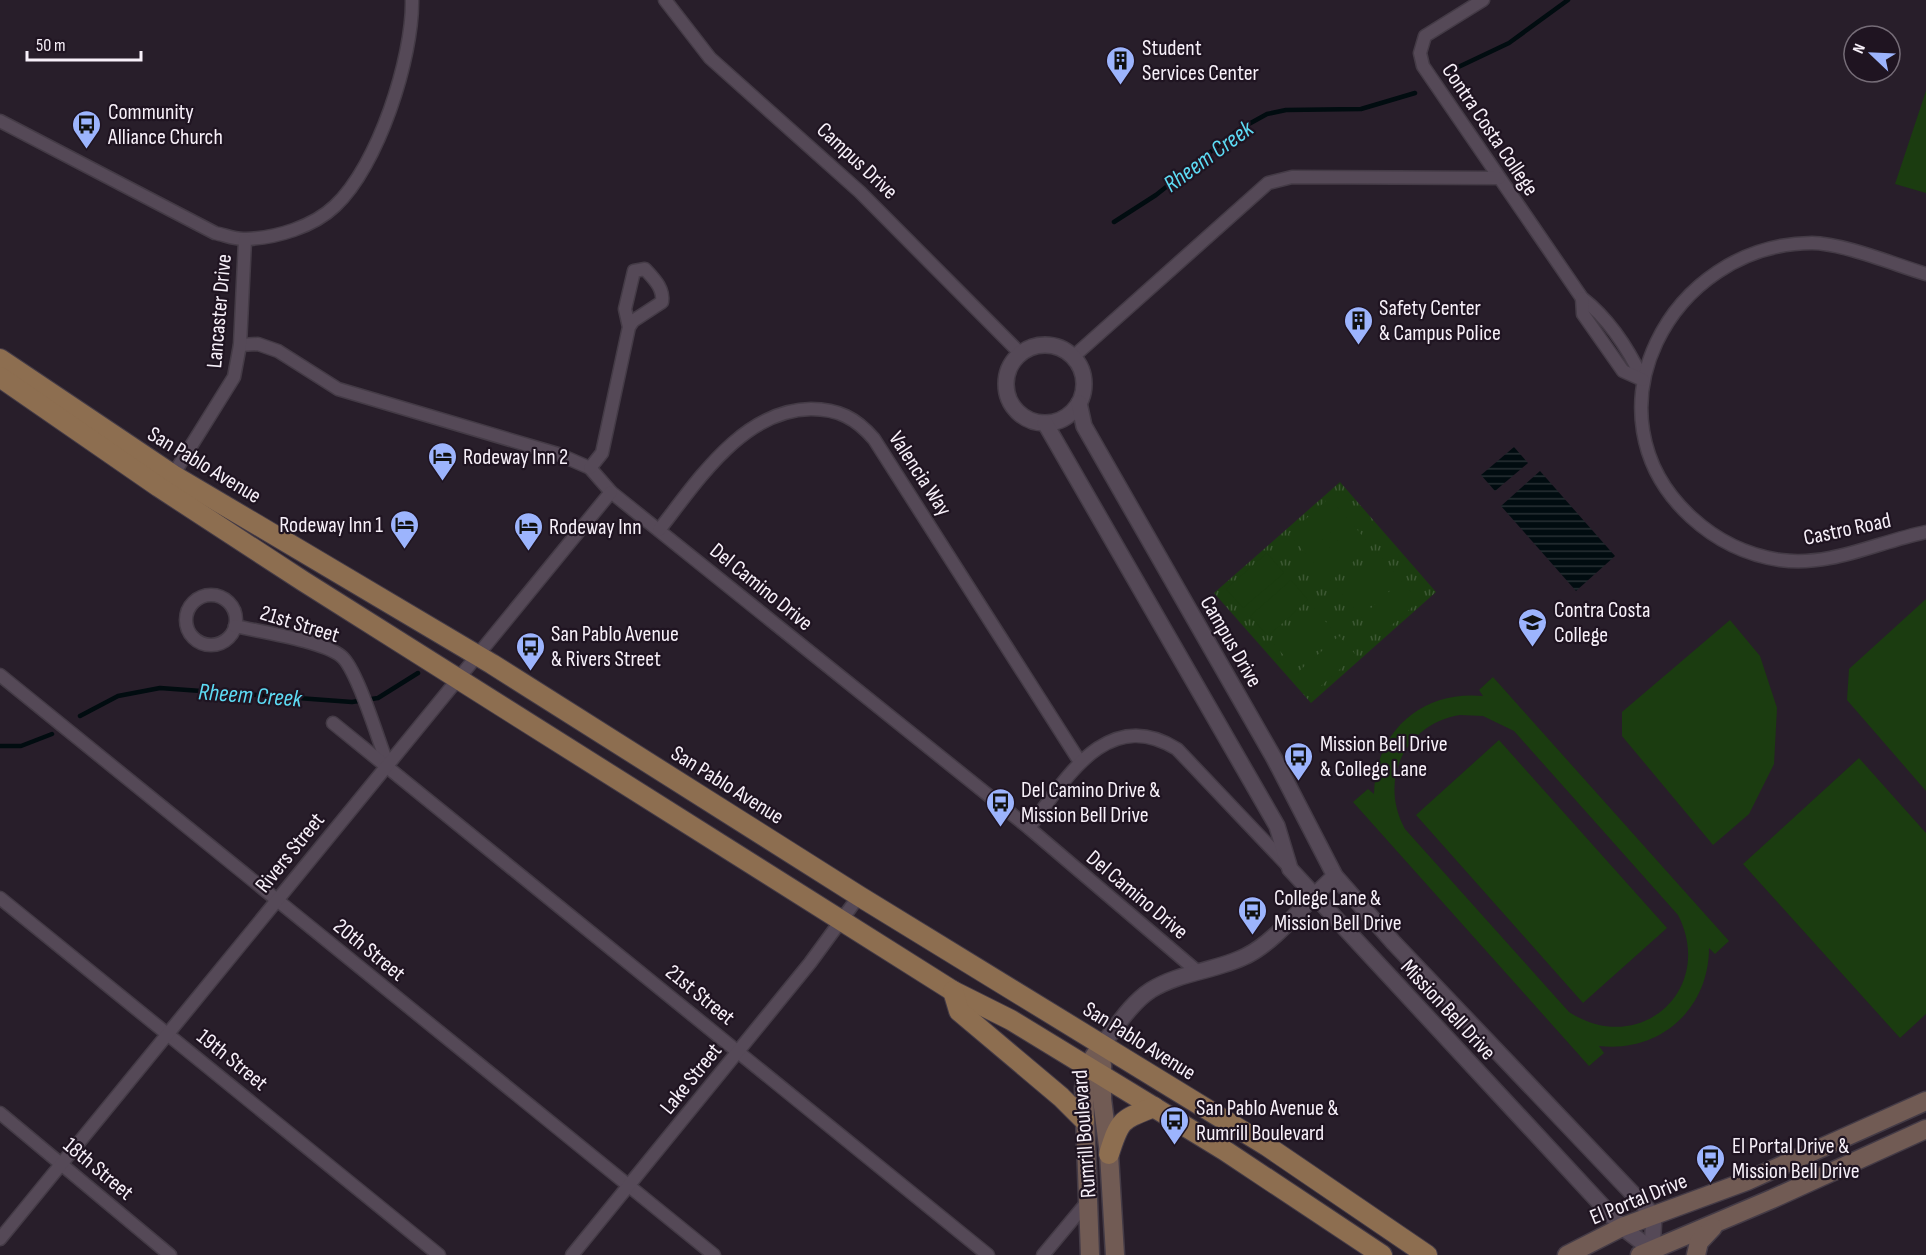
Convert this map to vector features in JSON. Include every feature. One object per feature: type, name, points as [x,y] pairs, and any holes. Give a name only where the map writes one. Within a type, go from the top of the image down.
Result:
[{"type":"main road","name":"San Pablo Avenue","points":[[0,359],[173,475],[478,655],[859,896],[1267,1146],[1426,1254]]},
{"type":"main road","name":"San Pablo Avenue","points":[[0,377],[168,494],[458,680],[953,991],[1011,1020],[1224,1150],[1382,1255]]},
{"type":"main road","points":[[953,991],[959,1011],[1061,1097],[1084,1120]]},
{"type":"main road","name":"Rumrill Boulevard","points":[[1090,1255],[1084,1120],[1102,1045]]},
{"type":"main road","name":"Rumrill Boulevard","points":[[1095,1071],[1102,1099],[1109,1154],[1114,1255]]},
{"type":"main road","name":"El Portal Drive","points":[[1567,1255],[1622,1227],[1747,1181],[1926,1101]]},
{"type":"main road","points":[[1109,1154],[1118,1127],[1126,1118],[1154,1107]]},
{"type":"main road","points":[[1650,1253],[1926,1129]]},
{"type":"main road","points":[[1696,1255],[1705,1233],[1719,1222]]},
{"type":"street","name":"Lancaster Drive","points":[[173,475],[234,377],[240,345],[245,240],[294,231],[334,207],[360,174],[387,116],[404,69],[412,0]]},
{"type":"street","name":"Campus Drive","points":[[665,0],[710,58],[860,192],[1021,354]]},
{"type":"street","name":"Contra Costa College","points":[[1483,0],[1425,36],[1420,53],[1423,66],[1582,298],[1595,309],[1631,356],[1643,380]]},
{"type":"street","points":[[0,121],[215,233],[245,240]]},
{"type":"street","points":[[1073,357],[1268,183],[1292,177],[1499,177]]},
{"type":"street","points":[[1643,380],[1655,344],[1672,312],[1701,283],[1743,256],[1771,248],[1815,243],[1926,274]]},
{"type":"street","points":[[590,468],[602,453],[629,327],[633,321],[662,302],[663,296],[659,284],[645,269],[634,270],[625,309],[629,327]]},
{"type":"street","name":"Del Camino Drive","points":[[240,345],[258,344],[278,351],[338,389],[558,454],[590,468],[611,492],[1029,828],[1198,972]]},
{"type":"street","points":[[1052,346],[1073,357],[1083,378],[1079,403],[1061,420],[1045,423],[1023,416],[1008,397],[1008,374],[1021,354],[1030,348],[1052,346]]},
{"type":"street","name":"Castro Road","points":[[1643,380],[1642,413],[1647,446],[1661,482],[1681,508],[1708,532],[1736,548],[1779,560],[1813,561],[1848,554],[1926,532]]},
{"type":"street","name":"Campus Drive","points":[[1079,403],[1084,426],[1274,758],[1335,876]]},
{"type":"street","name":"Valencia Way","points":[[659,530],[712,464],[760,423],[783,413],[807,409],[827,409],[853,418],[874,439],[1080,762]]},
{"type":"street","points":[[1045,423],[1277,826],[1290,869]]},
{"type":"street","name":"Rivers Street","points":[[0,1239],[611,492]]},
{"type":"street","name":"21st Street","points":[[216,596],[232,607],[236,626],[225,641],[206,645],[190,634],[187,615],[197,599],[216,596]]},
{"type":"street","name":"21st Street","points":[[236,626],[319,646],[342,656],[354,673],[388,765]]},
{"type":"street","name":"20th Street","points":[[0,675],[630,1184],[714,1255]]},
{"type":"street","name":"21st Street","points":[[333,723],[388,765],[988,1255]]},
{"type":"street","name":"Mission Bell Drive","points":[[1029,828],[1080,762],[1098,747],[1119,738],[1142,736],[1167,742],[1178,749],[1622,1227],[1650,1253]]},
{"type":"street","points":[[1102,1045],[1131,1008],[1149,992],[1167,982],[1246,956],[1263,945],[1312,895],[1335,876]]},
{"type":"street","name":"Mission Bell Drive","points":[[1335,876],[1387,937],[1654,1216]]},
{"type":"street","name":"Lake Street","points":[[572,1255],[738,1052],[843,920],[859,896]]},
{"type":"street","name":"19th Street","points":[[0,898],[439,1255]]},
{"type":"street","name":"18th Street","points":[[0,1113],[170,1255]]},
{"type":"street","points":[[1043,1255],[1088,1201]]},
{"type":"street","points":[[1650,1253],[1654,1216]]},
{"type":"green space","points":[[1926,91],[1926,193],[1895,184]]},
{"type":"green space","points":[[1340,482],[1436,592],[1311,703],[1214,593]]},
{"type":"green space","points":[[1329,498],[1347,518],[1306,554],[1289,534]]},
{"type":"green space","points":[[1354,526],[1371,546],[1331,581],[1313,562]]},
{"type":"green space","points":[[1377,552],[1394,572],[1354,608],[1337,588]]},
{"type":"green space","points":[[1267,553],[1284,573],[1243,608],[1226,589]]},
{"type":"green space","points":[[1291,580],[1308,600],[1268,636],[1250,616]]},
{"type":"green space","points":[[1401,581],[1419,601],[1379,636],[1361,617]]},
{"type":"green space","points":[[1926,599],[1926,791],[1847,700],[1849,669]]},
{"type":"green space","points":[[1314,608],[1331,628],[1291,664],[1274,644]]},
{"type":"green space","points":[[1730,620],[1760,656],[1777,708],[1774,764],[1749,814],[1713,845],[1622,736],[1622,712]]},
{"type":"green space","points":[[1339,636],[1356,655],[1315,691],[1298,672]]},
{"type":"green space","points":[[1493,677],[1729,941],[1715,954],[1709,948],[1707,970],[1700,990],[1690,1008],[1677,1022],[1661,1034],[1642,1042],[1621,1046],[1599,1046],[1604,1053],[1589,1066],[1353,802],[1368,789],[1374,794],[1376,772],[1383,752],[1393,734],[1406,720],[1422,708],[1440,700],[1461,696],[1483,696],[1479,690]],"holes":[[[1460,715],[1483,716],[1514,731],[1678,915],[1687,942],[1687,968],[1679,990],[1664,1008],[1645,1021],[1621,1027],[1596,1024],[1569,1012],[1405,829],[1397,810],[1394,792],[1396,774],[1411,742],[1424,730],[1441,720]]]},
{"type":"green space","points":[[1499,740],[1667,928],[1583,1003],[1416,815]]},
{"type":"green space","points":[[1859,758],[1926,833],[1926,1014],[1900,1038],[1743,864]]},
{"type":"shaded area","points":[[1514,447],[1528,463],[1495,491],[1481,475]]},
{"type":"shaded area","points":[[1540,471],[1615,556],[1576,591],[1501,506]]},
{"type":"waterway","name":"Rheem Creek","points":[[1452,70],[1509,43],[1568,0]]},
{"type":"waterway","name":"Rheem Creek","points":[[1114,222],[1156,195],[1238,130],[1267,114],[1286,110],[1361,109],[1415,93]]},
{"type":"waterway","name":"Rheem Creek","points":[[80,716],[118,696],[160,688],[352,702],[378,698],[418,673]]},
{"type":"waterway","name":"Rheem Creek","points":[[0,746],[21,746],[52,734]]},
{"type":"place","name":"Student Services Center","points":[[1121,86]]},
{"type":"place","name":"Community Alliance Church","points":[[87,150]]},
{"type":"place","name":"Safety Center & Campus Police","points":[[1358,346]]},
{"type":"place","name":"Rodeway Inn 2","points":[[442,482]]},
{"type":"place","name":"Rodeway Inn 1","points":[[404,550]]},
{"type":"place","name":"Rodeway Inn","points":[[528,552]]},
{"type":"place","name":"Contra Costa College","points":[[1533,648]]},
{"type":"place","name":"San Pablo Avenue & Rivers Street","points":[[530,672]]},
{"type":"place","name":"Mission Bell Drive & College Lane","points":[[1299,782]]},
{"type":"place","name":"Del Camino Drive & Mission Bell Drive","points":[[1000,828]]},
{"type":"place","name":"College Lane & Mission Bell Drive","points":[[1253,936]]},
{"type":"place","name":"San Pablo Avenue & Rumrill Boulevard","points":[[1175,1146]]},
{"type":"place","name":"El Portal Drive & Mission Bell Drive","points":[[1711,1184]]}]
